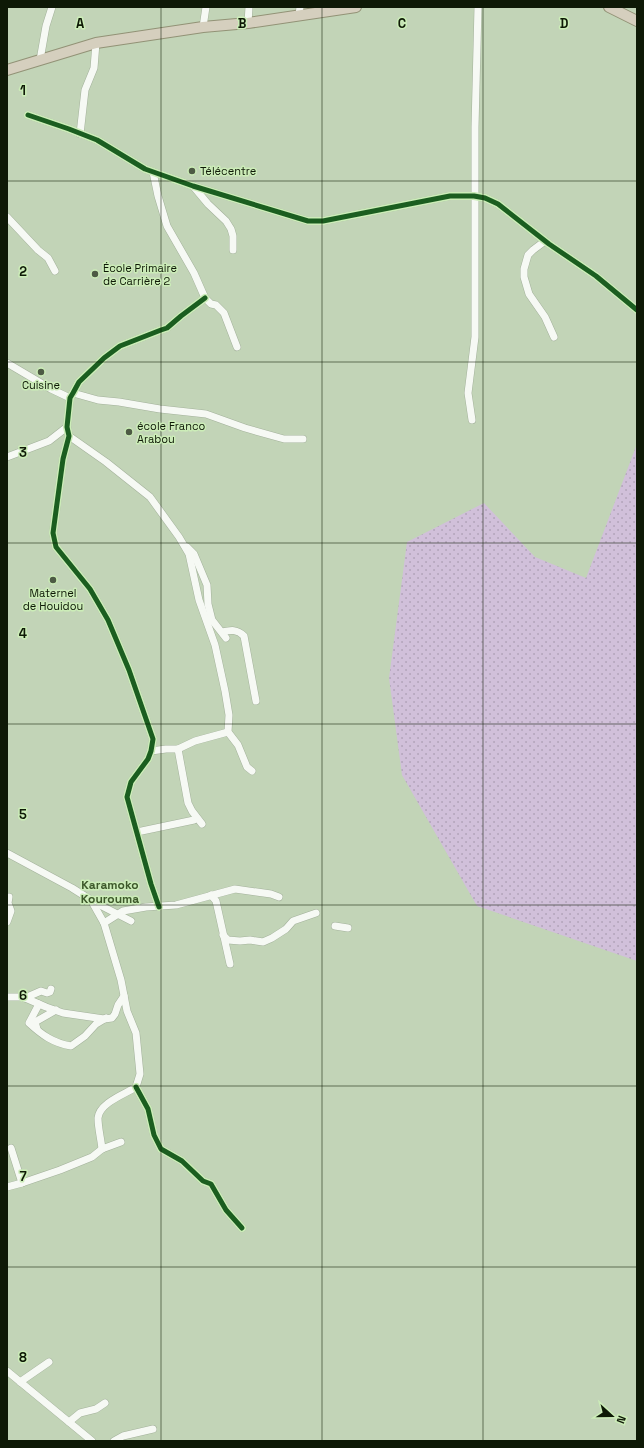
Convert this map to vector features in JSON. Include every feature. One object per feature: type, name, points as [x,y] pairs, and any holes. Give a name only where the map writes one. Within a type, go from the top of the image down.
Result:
[{"type":"highway","points":[[7,70],[96,43],[203,27],[248,23],[299,11],[356,7]]},
{"type":"highway","points":[[609,7],[637,21]]},
{"type":"street","points":[[40,60],[46,26],[52,7]]},
{"type":"street","points":[[203,27],[206,7]]},
{"type":"street","points":[[248,23],[250,7]]},
{"type":"street","points":[[472,420],[468,392],[475,338],[474,196],[478,7]]},
{"type":"street","points":[[80,134],[85,90],[94,68],[96,43]]},
{"type":"street","points":[[28,115],[97,140],[145,169],[193,186],[308,221],[316,221],[450,196],[474,196],[485,198],[498,204],[545,241],[596,276],[637,310]]},
{"type":"street","points":[[154,172],[158,196],[167,226],[194,273],[205,298],[211,304],[216,305],[224,313],[237,347]]},
{"type":"street","points":[[193,186],[208,204],[226,221],[233,236],[234,250]]},
{"type":"street","points":[[7,217],[38,250],[48,258],[55,271]]},
{"type":"street","points":[[545,241],[528,255],[524,269],[524,277],[529,294],[545,317],[554,337]]},
{"type":"street","points":[[159,906],[151,884],[127,797],[131,782],[148,759],[151,752],[153,739],[129,670],[108,620],[90,589],[56,547],[53,533],[63,459],[69,436],[67,427],[71,395],[89,372],[120,346],[168,328],[205,298]]},
{"type":"street","points":[[7,363],[51,389],[71,395],[120,402],[160,410],[206,414],[245,428],[284,439],[303,439]]},
{"type":"street","points":[[7,457],[49,441],[67,427]]},
{"type":"street","points":[[69,436],[106,462],[150,497],[180,539],[194,554],[208,585],[208,604],[212,620],[224,635],[232,630],[240,632],[244,636],[256,701]]},
{"type":"street","points":[[180,539],[190,559],[199,600],[215,645],[229,715],[228,732],[238,745],[247,767],[252,771]]},
{"type":"street","points":[[151,752],[166,749],[178,749],[195,741],[228,732]]},
{"type":"street","points":[[178,749],[188,803],[202,824]]},
{"type":"street","points":[[137,832],[194,820]]},
{"type":"street","points":[[7,853],[131,921]]},
{"type":"street","points":[[104,923],[123,912],[159,906],[176,905],[236,889],[271,894],[279,897]]},
{"type":"street","points":[[211,895],[216,901],[230,964]]},
{"type":"street","points":[[7,922],[11,911],[8,903],[9,897]]},
{"type":"street","points":[[91,900],[104,923],[121,980],[127,1011],[136,1033],[140,1074],[136,1087],[108,1102],[101,1109],[98,1116],[98,1123],[102,1149]]},
{"type":"street","points":[[223,935],[228,940],[250,940],[262,942],[272,938],[286,929],[292,921],[316,914]]},
{"type":"street","points":[[335,926],[348,928]]},
{"type":"street","points":[[25,998],[41,991],[46,993],[50,992],[51,989]]},
{"type":"street","points":[[7,997],[25,998],[56,1010],[82,1016],[112,1018],[124,996]]},
{"type":"street","points":[[39,1004],[29,1023],[54,1042],[71,1046],[85,1036],[96,1024],[106,1018]]},
{"type":"street","points":[[37,1030],[35,1022],[56,1010]]},
{"type":"street","points":[[136,1087],[148,1109],[154,1135],[161,1149],[182,1161],[203,1181],[211,1184],[226,1210],[242,1228]]},
{"type":"street","points":[[7,1187],[22,1184],[92,1157],[102,1149],[121,1142]]},
{"type":"street","points":[[11,1148],[22,1184]]},
{"type":"street","points":[[20,1382],[49,1362]]},
{"type":"street","points":[[7,1371],[92,1441]]},
{"type":"street","points":[[69,1422],[80,1412],[96,1409],[105,1402]]},
{"type":"street","points":[[114,1441],[123,1436],[153,1429]]},
{"type":"shaded area","points":[[637,444],[637,961],[477,906],[402,775],[389,678],[407,542],[484,503],[535,557],[586,578]]},
{"type":"cycle path","points":[[28,115],[97,140],[145,169],[193,186],[308,221],[323,221],[450,196],[474,196],[485,198],[498,204],[549,244],[596,276],[637,310]]},
{"type":"cycle path","points":[[159,907],[151,884],[127,797],[131,782],[148,759],[153,739],[129,670],[108,620],[90,589],[56,547],[53,533],[63,459],[69,436],[67,427],[70,398],[79,382],[104,358],[120,346],[167,328],[205,298]]},
{"type":"cycle path","points":[[136,1087],[148,1109],[154,1135],[161,1149],[182,1161],[203,1181],[211,1184],[226,1210],[242,1228]]},
{"type":"place","name":"Télécentre","points":[[192,171]]},
{"type":"place","name":"École Primaire de Carrière 2","points":[[95,274]]},
{"type":"place","name":"Cuisine","points":[[41,372]]},
{"type":"place","name":"école Franco Arabou","points":[[129,432]]},
{"type":"place","name":"Maternel de Houidou","points":[[53,580]]},
{"type":"district","name":"Karamoko Kourouma","points":[[110,892]]}]
